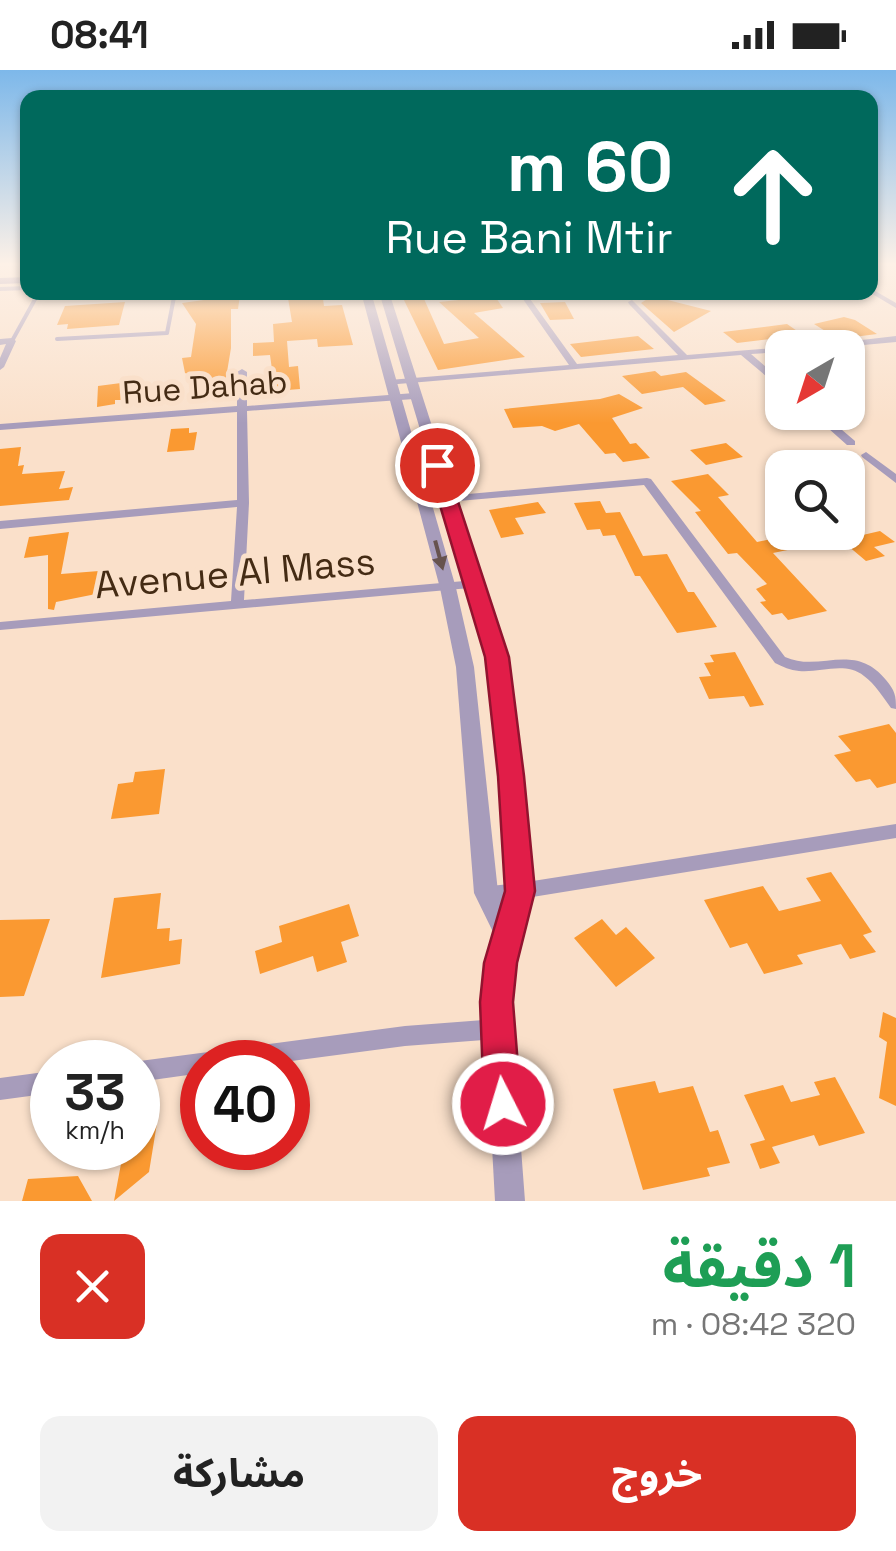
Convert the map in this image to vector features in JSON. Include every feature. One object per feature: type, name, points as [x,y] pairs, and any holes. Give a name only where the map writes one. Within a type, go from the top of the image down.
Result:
[{"type":"street","points":[[373,318],[448,588],[465,667],[486,892],[507,934]]},
{"type":"street","points":[[391,318],[497,657],[520,891],[499,975],[496,1029],[510,1201]]},
{"type":"street","points":[[539,318],[575,368]]},
{"type":"street","points":[[647,318],[685,358]]},
{"type":"street","points":[[865,342],[896,339]]},
{"type":"street","points":[[0,367],[7,344]]},
{"type":"street","name":"Rue Dahab","points":[[0,427],[244,410],[575,368],[765,350]]},
{"type":"street","points":[[744,352],[765,370]]},
{"type":"street","points":[[237,605],[243,503],[242,372]]},
{"type":"street","points":[[835,430],[851,443]]},
{"type":"street","points":[[866,455],[896,480]]},
{"type":"street","points":[[424,500],[648,480],[780,660],[801,668],[837,662],[853,664],[872,674],[896,704]]},
{"type":"street","points":[[0,525],[243,503]]},
{"type":"street","name":"Avenue Al Mass","points":[[0,626],[476,584]]},
{"type":"street","points":[[486,892],[520,891],[896,831]]},
{"type":"street","points":[[160,1068],[405,1036],[496,1029]]},
{"type":"street","points":[[0,1089],[30,1085]]},
{"type":"lane","points":[[7,344],[23,318]]},
{"type":"lane","points":[[58,339],[167,333],[170,318]]},
{"type":"building","points":[[60,318],[121,318],[119,325],[67,329],[68,324],[57,325]]},
{"type":"building","points":[[192,318],[231,318],[225,384],[210,391],[194,384],[202,380],[185,373],[182,358],[191,357],[196,324]]},
{"type":"building","points":[[291,318],[346,318],[353,345],[318,347],[317,339],[287,341],[289,367],[298,366],[300,389],[275,391],[270,355],[253,356],[253,343],[274,342],[273,324],[292,322]]},
{"type":"building","points":[[413,318],[432,318],[444,344],[479,338],[457,318],[480,318],[525,357],[438,370]]},
{"type":"building","points":[[658,318],[699,318],[674,332]]},
{"type":"building","points":[[847,318],[877,334],[865,336],[865,330],[824,330],[814,324]]},
{"type":"building","points":[[787,324],[796,330],[765,330],[765,340],[737,343],[723,332]]},
{"type":"building","points":[[638,336],[654,349],[581,357],[570,344]]},
{"type":"building","points":[[655,371],[661,376],[686,372],[726,401],[705,405],[683,387],[642,394],[622,376]]},
{"type":"building","points":[[121,383],[121,400],[97,407],[98,386]]},
{"type":"building","points":[[619,394],[643,408],[612,418],[630,444],[636,443],[650,458],[623,462],[615,453],[605,454],[579,424],[555,431],[542,426],[513,428],[504,409],[600,399]]},
{"type":"building","points":[[189,428],[189,433],[197,432],[194,450],[167,452],[171,429]]},
{"type":"building","points":[[726,443],[743,457],[706,465],[690,450]]},
{"type":"building","points":[[21,447],[18,466],[24,465],[22,474],[65,471],[59,489],[73,487],[69,500],[0,506],[0,449]]},
{"type":"building","points":[[708,474],[729,495],[718,497],[757,542],[765,540],[765,550],[788,550],[773,553],[827,611],[788,620],[782,613],[772,615],[760,602],[766,601],[756,589],[767,584],[737,553],[728,554],[695,512],[701,511],[671,481]]},
{"type":"building","points":[[600,501],[606,513],[620,512],[643,556],[667,554],[688,592],[694,592],[717,627],[677,633],[640,576],[635,576],[615,535],[603,536],[600,529],[587,530],[574,503]]},
{"type":"building","points":[[538,502],[546,513],[515,518],[524,534],[501,538],[489,510]]},
{"type":"building","points":[[880,531],[895,542],[874,547],[885,556],[866,561],[853,550],[865,550],[865,534]]},
{"type":"building","points":[[69,532],[61,574],[99,571],[101,593],[56,602],[54,610],[48,609],[48,555],[24,558],[29,537]]},
{"type":"building","points":[[735,652],[764,705],[750,707],[744,696],[709,699],[699,677],[711,676],[704,663],[714,662],[710,655]]},
{"type":"building","points":[[889,724],[896,733],[896,783],[877,788],[870,779],[856,782],[834,755],[851,751],[838,736]]},
{"type":"building","points":[[165,769],[159,814],[111,819],[118,784],[133,782],[135,772]]},
{"type":"building","points":[[831,872],[872,932],[863,935],[876,952],[850,959],[841,944],[797,955],[803,964],[764,974],[747,943],[730,948],[704,900],[763,886],[779,911],[821,901],[806,878]]},
{"type":"building","points":[[161,893],[157,929],[170,928],[169,941],[182,939],[180,964],[101,978],[114,898]]},
{"type":"building","points":[[349,904],[359,936],[341,942],[347,962],[317,972],[313,956],[260,974],[255,951],[282,942],[279,926]]},
{"type":"building","points":[[50,919],[24,996],[0,997],[0,920]]},
{"type":"building","points":[[602,919],[616,935],[626,927],[655,958],[616,987],[574,938]]},
{"type":"building","points":[[883,1012],[896,1018],[896,1106],[879,1098],[887,1042],[879,1037]]},
{"type":"building","points":[[835,1077],[865,1133],[819,1146],[814,1135],[772,1147],[780,1163],[760,1169],[750,1144],[765,1140],[744,1095],[783,1085],[791,1102],[820,1095],[814,1082]]},
{"type":"building","points":[[655,1081],[659,1093],[693,1086],[710,1132],[718,1130],[730,1163],[707,1168],[710,1176],[643,1190],[613,1089]]},
{"type":"building","points":[[120,1170],[149,1170],[149,1172],[114,1201]]},
{"type":"building","points":[[78,1176],[92,1201],[22,1201],[28,1179]]},
{"type":"route","points":[[437,465],[497,657],[511,776],[520,891],[500,963],[496,1002],[503,1104]]}]
